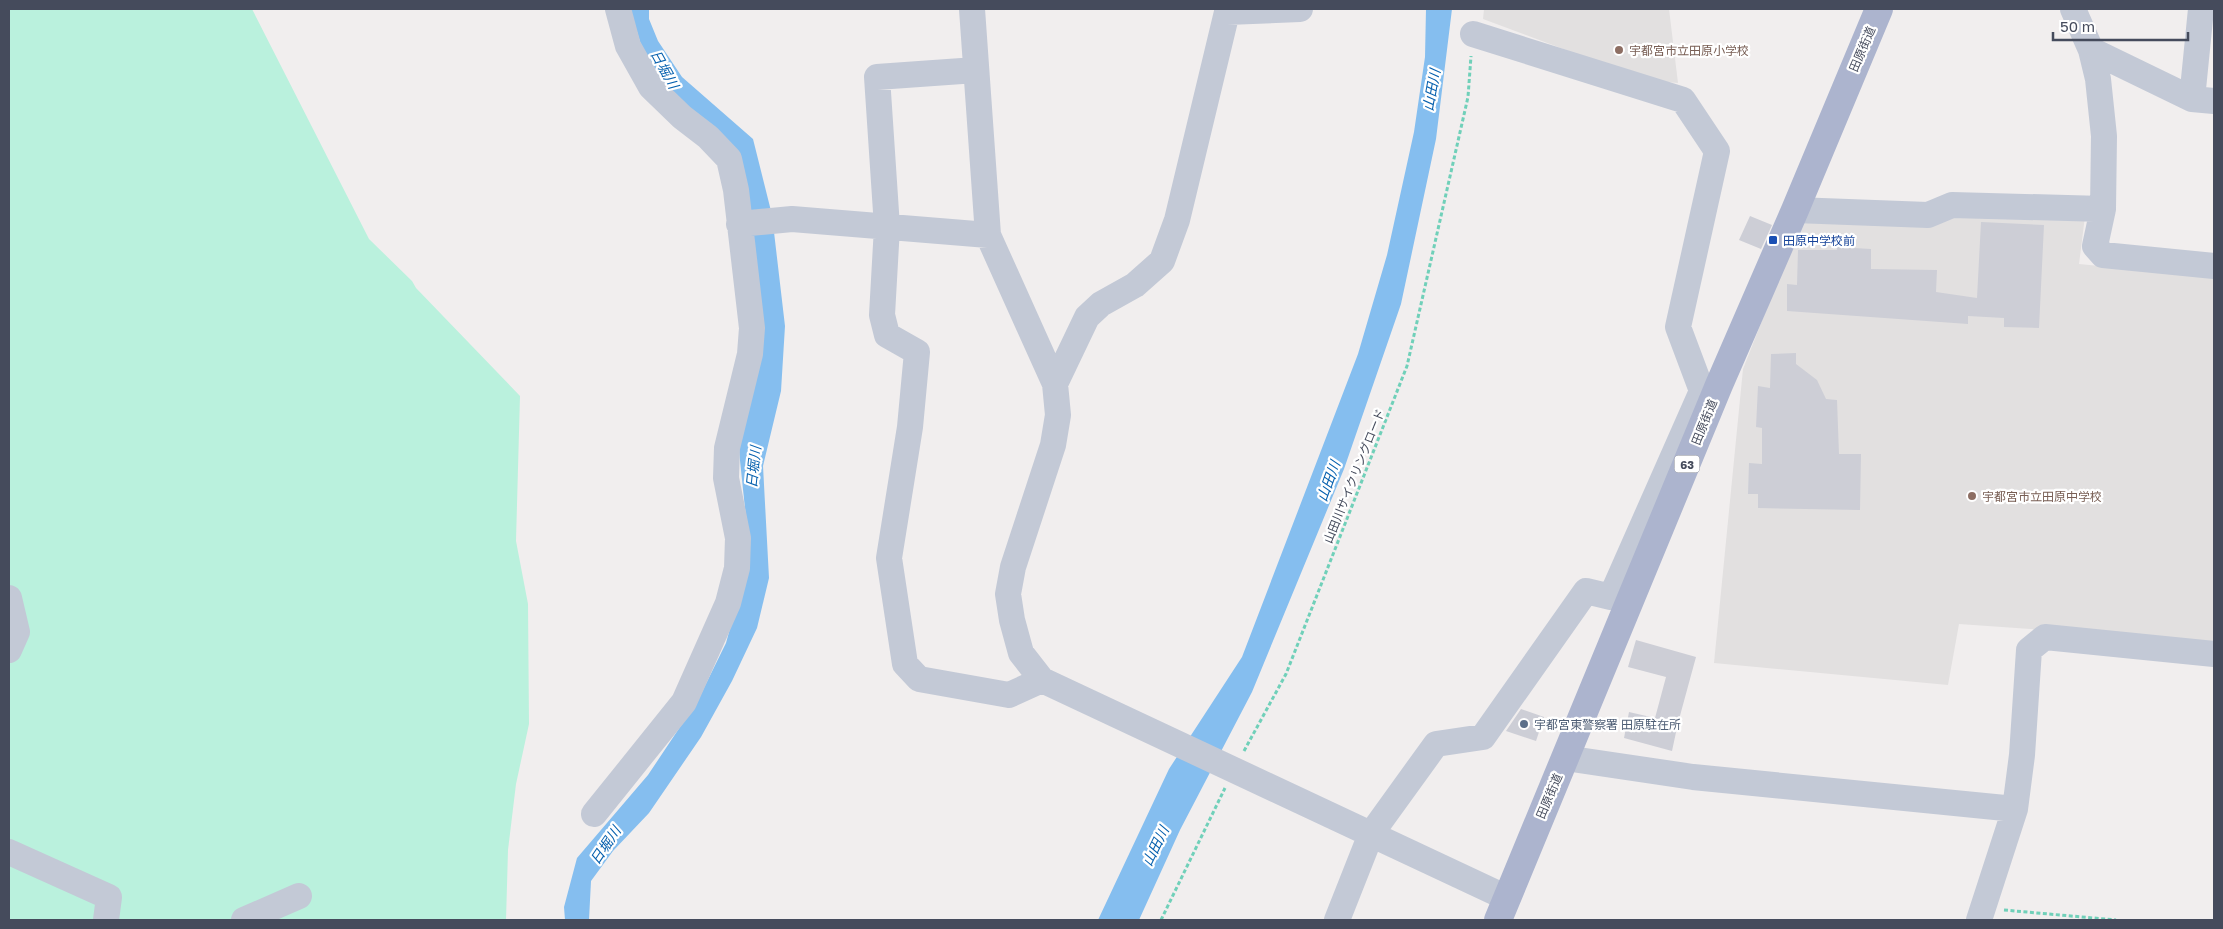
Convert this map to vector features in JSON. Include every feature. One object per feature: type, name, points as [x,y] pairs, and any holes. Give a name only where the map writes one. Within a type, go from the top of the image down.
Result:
[{"type":"main road","name":"田原街道","points":[[1503,909],[1719,385],[1879,9]]},
{"type":"street","points":[[594,814],[684,702],[728,603],[736,568],[738,538],[726,478],[727,448],[750,354],[752,328],[729,158],[651,87],[628,46],[618,9]]},
{"type":"street","points":[[972,9],[988,235],[1055,384],[1058,415],[1053,445],[1014,567],[1008,594],[1012,620],[1021,653],[1042,680],[1371,834],[1503,909]]},
{"type":"street","points":[[1055,384],[1087,317],[1101,304],[1135,286],[1162,262],[1177,220],[1227,12],[1300,9]]},
{"type":"street","points":[[2073,9],[2091,50],[2098,79],[2104,136],[2103,209],[2095,246],[2103,255],[2214,266]]},
{"type":"street","points":[[2091,50],[2203,100],[2200,9]]},
{"type":"street","points":[[1337,920],[1371,834],[1436,744],[1483,737],[1586,591],[1611,597],[1702,390],[1678,327],[1717,151],[1683,100],[1473,34]]},
{"type":"street","points":[[976,70],[877,77],[887,227],[882,316],[887,335],[918,352],[910,427],[889,558],[905,664],[919,679],[1009,694],[1042,680]]},
{"type":"street","points":[[1795,210],[1928,215],[1952,205],[2103,209]]},
{"type":"street","points":[[739,224],[792,219],[988,235]]},
{"type":"street","points":[[9,598],[17,632],[9,650]]},
{"type":"street","points":[[1981,914],[2015,809],[2022,755],[2029,650],[2045,637],[2214,654]]},
{"type":"street","points":[[1565,758],[1693,777],[2015,809]]},
{"type":"street","points":[[9,852],[109,898],[106,920]]},
{"type":"street","points":[[244,920],[299,896]]},
{"type":"path","name":"山田川サイクリングロード","points":[[1161,920],[1234,769],[1286,674],[1407,366],[1468,97],[1473,34]]},
{"type":"path","points":[[1981,914],[2116,920]]},
{"type":"shaded area","name":"宇都宮市立田原小学校","points":[[1484,9],[1669,9],[1678,83],[1646,80],[1483,19]]},
{"type":"shaded area","name":"宇都宮市立田原中学校","points":[[1955,213],[2085,216],[2079,264],[2214,277],[2214,642],[1959,624],[1948,685],[1714,663],[1743,369],[1804,214]]},
{"type":"green space","points":[[9,9],[252,9],[369,239],[412,281],[416,288],[520,396],[516,541],[528,604],[529,724],[516,784],[508,850],[506,920],[9,920]]},
{"type":"water","name":"日堀川","points":[[630,9],[649,9],[649,19],[658,41],[682,77],[753,139],[772,215],[785,326],[781,391],[763,466],[769,578],[757,628],[732,681],[701,737],[649,813],[613,851],[591,881],[589,920],[565,920],[564,907],[577,858],[648,775],[698,700],[726,643],[750,556],[739,451],[742,183],[649,71]]},
{"type":"water","name":"山田川","points":[[1426,9],[1452,9],[1436,139],[1401,304],[1344,469],[1252,692],[1180,830],[1139,920],[1098,920],[1169,769],[1242,657],[1358,354],[1387,255],[1414,132],[1425,57]]},
{"type":"building","points":[[1750,216],[1772,225],[1761,249],[1739,240]]},
{"type":"building","points":[[1981,222],[2044,225],[2039,328],[2004,327],[2004,318],[1968,316],[1968,324],[1787,311],[1787,284],[1797,285],[1798,250],[1837,250],[1837,247],[1871,249],[1871,269],[1937,270],[1936,292],[1977,298]]},
{"type":"building","points":[[1796,353],[1796,364],[1817,380],[1826,399],[1837,400],[1839,454],[1861,454],[1860,510],[1758,508],[1758,494],[1748,494],[1749,463],[1762,464],[1762,428],[1756,427],[1758,386],[1770,388],[1771,354]]},
{"type":"building","points":[[1636,640],[1696,657],[1672,751],[1624,738],[1629,712],[1655,718],[1666,677],[1628,667]]},
{"type":"building","name":"宇都宮東警察署 田原駐在所","points":[[1521,709],[1544,717],[1536,741],[1506,731]]},
{"type":"place","name":"宇都宮市立田原小学校","points":[[1619,50]]},
{"type":"place","name":"田原中学校前","points":[[1773,240]]},
{"type":"place","name":"宇都宮市立田原中学校","points":[[1972,496]]},
{"type":"place","name":"宇都宮東警察署 田原駐在所","points":[[1524,724]]}]
